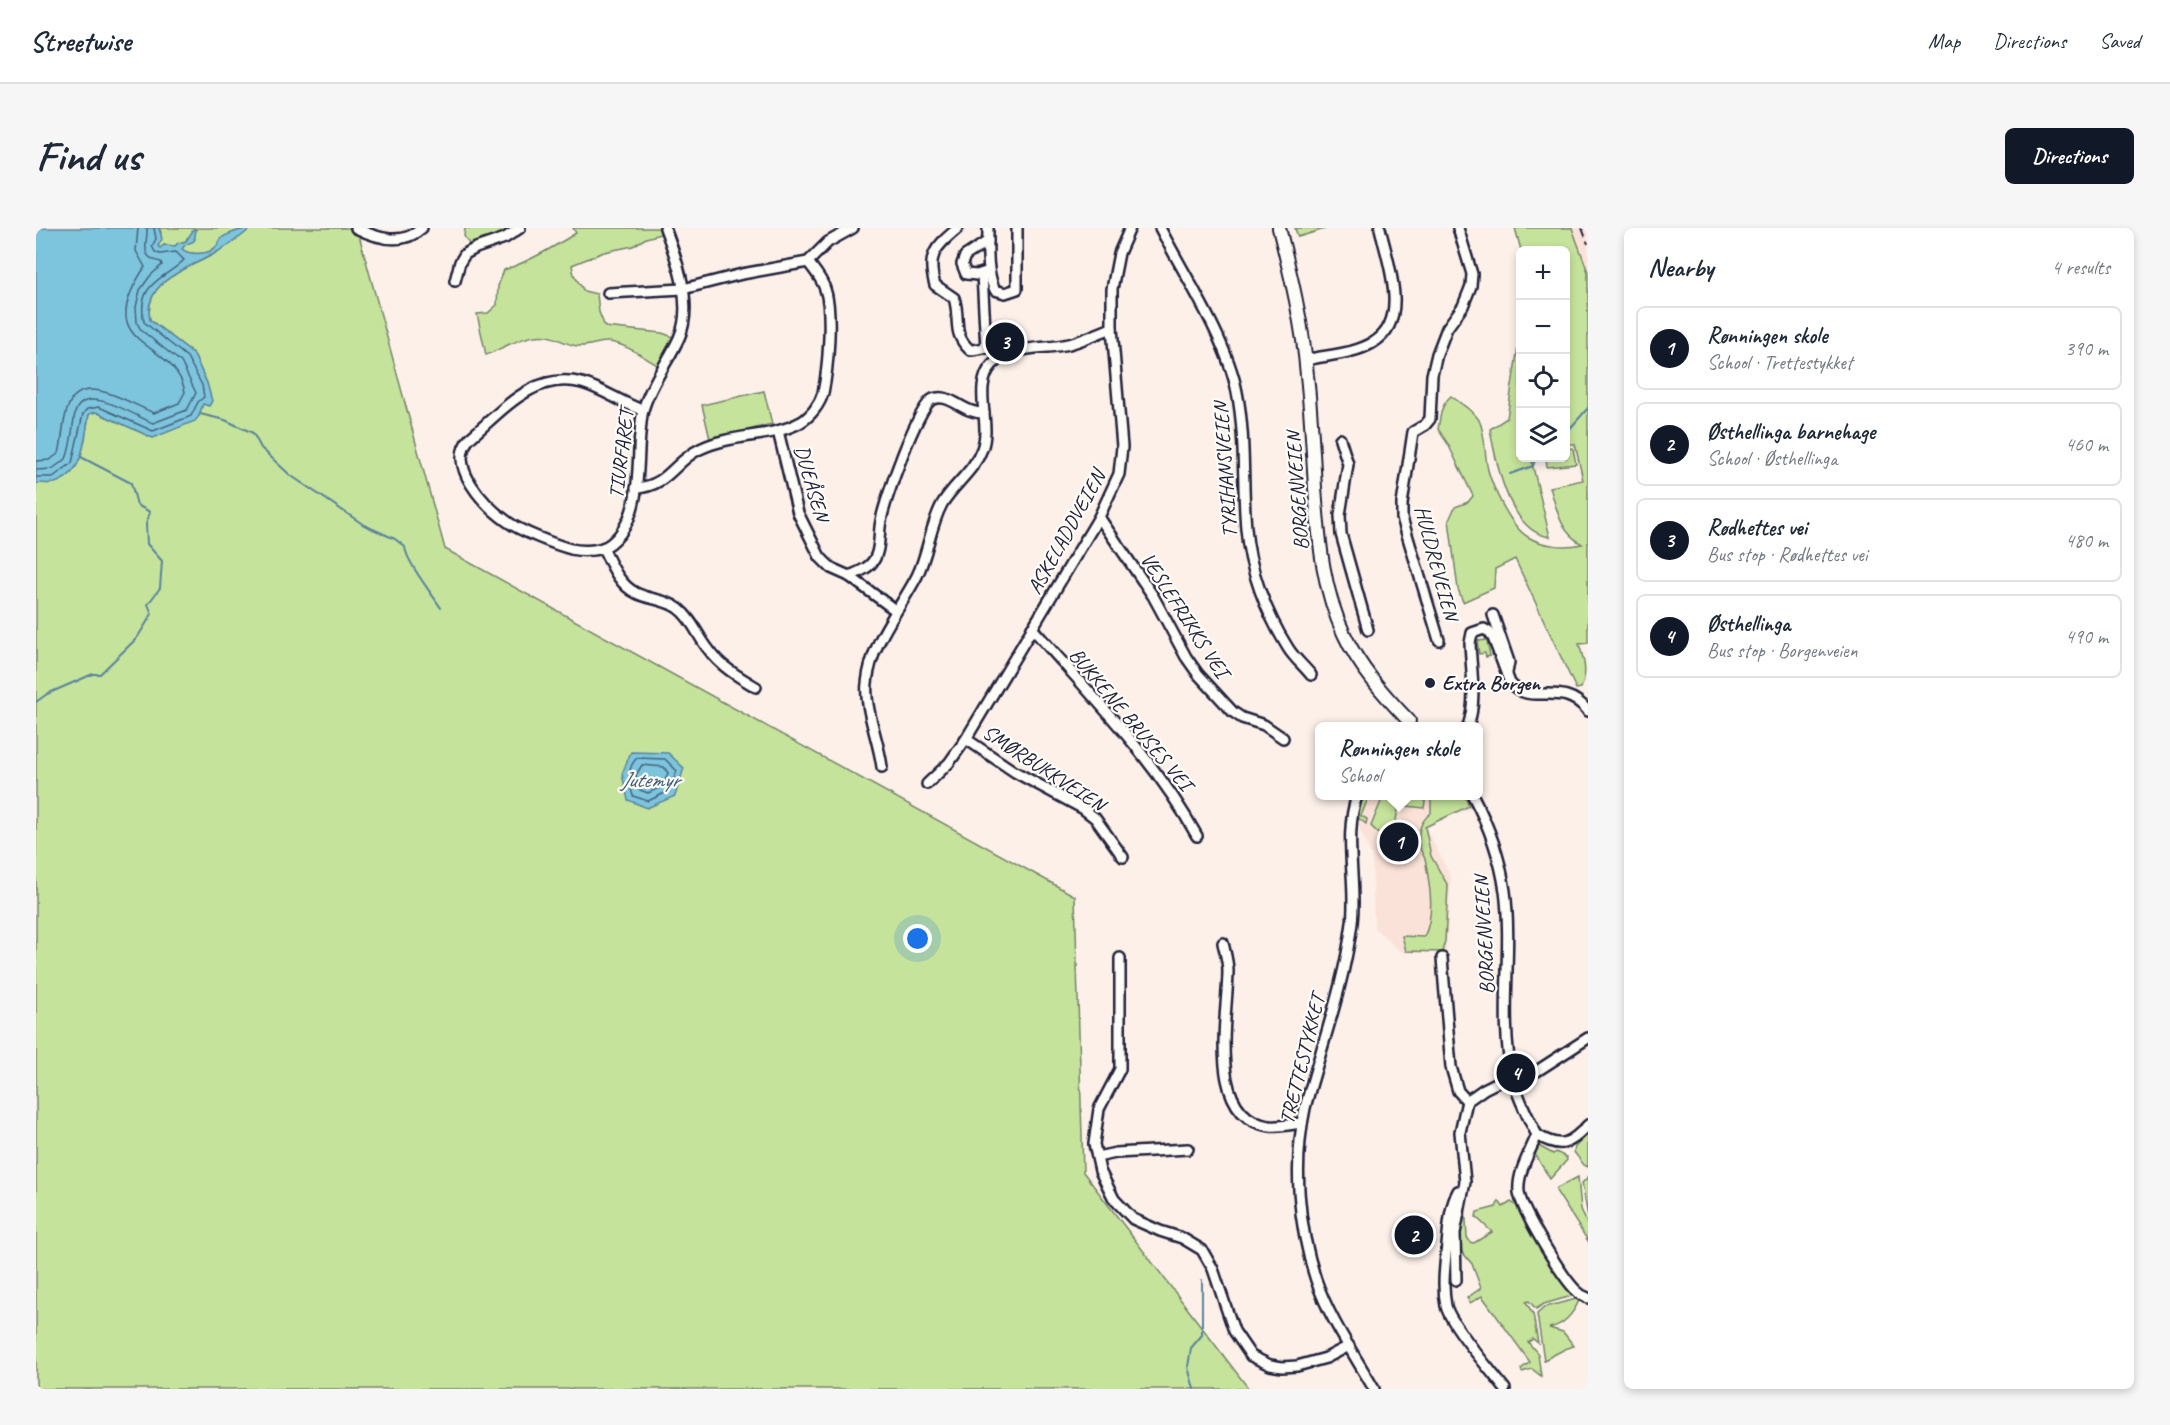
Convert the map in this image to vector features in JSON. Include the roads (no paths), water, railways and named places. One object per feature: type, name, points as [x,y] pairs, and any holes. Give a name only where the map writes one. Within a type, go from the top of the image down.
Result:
[{"type":"street","points":[[356,228],[401,240],[413,237],[423,228]]},
{"type":"street","points":[[455,281],[460,262],[465,254],[505,238],[520,228]]},
{"type":"street","name":"TIURFARET","points":[[603,548],[616,539],[631,517],[636,488],[642,410],[650,389],[680,337],[685,314],[683,289],[665,228]]},
{"type":"street","points":[[608,293],[683,289],[742,274],[808,262],[828,242],[853,228]]},
{"type":"street","points":[[958,228],[936,248],[933,254],[931,261],[935,285],[954,298],[957,332],[961,341],[970,350],[996,346],[1001,348]]},
{"type":"street","points":[[983,228],[988,241]]},
{"type":"street","points":[[986,348],[988,228]]},
{"type":"street","points":[[986,273],[995,290],[1005,293],[1017,289],[1017,228]]},
{"type":"street","name":"ASKELADDVEIEN","points":[[927,784],[949,763],[966,739],[1099,517],[1119,474],[1122,460],[1122,434],[1112,328],[1114,271],[1130,228]]},
{"type":"street","name":"TYRIHANSVEIEN","points":[[1160,228],[1229,364],[1237,392],[1242,426],[1246,531],[1255,577],[1288,648],[1311,675]]},
{"type":"street","name":"BORGENVEIEN","points":[[1279,228],[1306,360],[1321,552],[1331,603],[1354,654],[1406,722]]},
{"type":"street","points":[[1306,360],[1364,347],[1374,343],[1386,330],[1393,315],[1395,296],[1380,228]]},
{"type":"street","name":"HULDREVEIEN","points":[[1439,640],[1402,518],[1402,504],[1413,432],[1430,419],[1432,375],[1437,354],[1447,328],[1463,306],[1471,286],[1472,274],[1458,228]]},
{"type":"street","points":[[986,273],[966,274],[962,264],[965,256],[988,241]]},
{"type":"street","name":"DUEÅSEN","points":[[636,488],[649,487],[664,480],[687,457],[710,444],[778,431],[804,420],[817,406],[822,394],[830,321],[825,289],[808,262]]},
{"type":"street","points":[[882,767],[868,700],[867,683],[882,635],[918,575],[933,522],[944,501],[975,464],[983,447],[986,427],[983,386],[991,366],[1005,355],[1020,350],[1070,343],[1112,328]]},
{"type":"street","points":[[642,410],[581,383],[551,381],[528,390],[464,445],[460,460],[477,492],[491,509],[510,524],[572,549],[603,548],[616,573],[626,586],[636,593],[671,603],[691,620],[703,642],[717,660],[732,673],[756,687]]},
{"type":"street","points":[[849,576],[865,570],[874,560],[879,546],[880,522],[886,497],[918,417],[926,404],[932,399],[941,398],[951,400],[974,414],[984,413]]},
{"type":"street","name":"DUEÅSEN","points":[[778,431],[795,504],[813,547],[831,568],[849,576],[895,610]]},
{"type":"street","points":[[1340,439],[1348,460],[1340,515],[1341,534],[1368,630]]},
{"type":"street","name":"VESLEFRIKKS VEI","points":[[1099,517],[1153,596],[1186,657],[1198,674],[1233,712],[1242,718],[1264,725],[1283,738]]},
{"type":"street","points":[[1493,615],[1509,662],[1507,675]]},
{"type":"street","name":"BUKKENE BRUSES VEI","points":[[1032,628],[1154,768],[1181,807],[1197,836]]},
{"type":"street","points":[[1470,722],[1472,717],[1470,643],[1472,633],[1484,629],[1489,632],[1514,688],[1523,694],[1568,695],[1581,703],[1588,711]]},
{"type":"street","name":"SMØRBUKKVEIEN","points":[[966,739],[1015,772],[1082,808],[1095,818],[1123,857]]},
{"type":"street","name":"TRETTESTYKKET","points":[[1356,800],[1351,838],[1354,905],[1351,934],[1344,969],[1302,1123],[1298,1172],[1305,1240],[1317,1281],[1349,1346],[1374,1389]]},
{"type":"street","name":"BORGENVEIEN","points":[[1476,800],[1498,856],[1505,893],[1508,1043],[1512,1077],[1536,1135]]},
{"type":"street","points":[[1223,943],[1228,969],[1224,1073],[1232,1097],[1247,1116],[1268,1126],[1302,1123]]},
{"type":"street","points":[[1120,958],[1120,1069],[1099,1109],[1094,1144],[1100,1171],[1114,1199],[1133,1219],[1160,1232],[1182,1238],[1202,1250],[1213,1269],[1234,1331],[1251,1356],[1270,1365],[1297,1366],[1326,1358],[1349,1346]]},
{"type":"street","points":[[1442,958],[1451,1067],[1458,1091],[1467,1101]]},
{"type":"street","points":[[1456,1280],[1455,1233],[1465,1182],[1460,1132],[1467,1101],[1484,1089],[1512,1077],[1537,1071],[1588,1038]]},
{"type":"street","points":[[1588,1125],[1579,1136],[1564,1144],[1550,1143],[1536,1135],[1519,1181],[1520,1198],[1525,1212],[1568,1281],[1580,1295],[1588,1298]]},
{"type":"street","points":[[1097,1157],[1116,1153],[1188,1149]]},
{"type":"street","points":[[1465,1182],[1455,1197],[1449,1219],[1443,1288],[1447,1309],[1505,1389]]},
{"type":"water","points":[[36,228],[159,228],[162,239],[158,246],[160,248],[164,245],[175,246],[186,241],[194,229],[196,230],[194,241],[182,249],[198,254],[214,249],[225,236],[251,228],[222,249],[168,278],[159,286],[149,307],[150,320],[193,353],[207,383],[212,401],[209,406],[203,404],[195,421],[153,438],[96,412],[89,414],[78,464],[65,478],[55,483],[36,483]]},
{"type":"water","name":"Jutemyr","points":[[631,752],[668,753],[684,768],[675,796],[647,808],[628,800],[622,774]]},
{"type":"waterway","points":[[1570,428],[1588,408]]},
{"type":"waterway","points":[[200,414],[225,420],[253,433],[261,448],[290,475],[364,525],[395,539],[405,547],[414,569],[441,608]]},
{"type":"waterway","points":[[36,702],[47,694],[93,674],[100,674],[137,638],[152,614],[148,604],[160,588],[162,561],[147,544],[146,524],[150,512],[137,505],[131,483],[81,457]]},
{"type":"waterway","points":[[1510,474],[1533,466],[1534,462]]},
{"type":"waterway","points":[[1194,1389],[1188,1367],[1191,1348],[1202,1335],[1202,1280]]},
{"type":"railway","points":[[1582,228],[1588,244]]},
{"type":"place","name":"Rødhettes vei","points":[[1005,342]]},
{"type":"place","name":"Extra Borgen","points":[[1430,683]]},
{"type":"place","name":"Rønningen skole","points":[[1399,842]]},
{"type":"place","name":"Østhellinga","points":[[1516,1073]]},
{"type":"place","name":"Østhellinga barnehage","points":[[1414,1235]]}]
